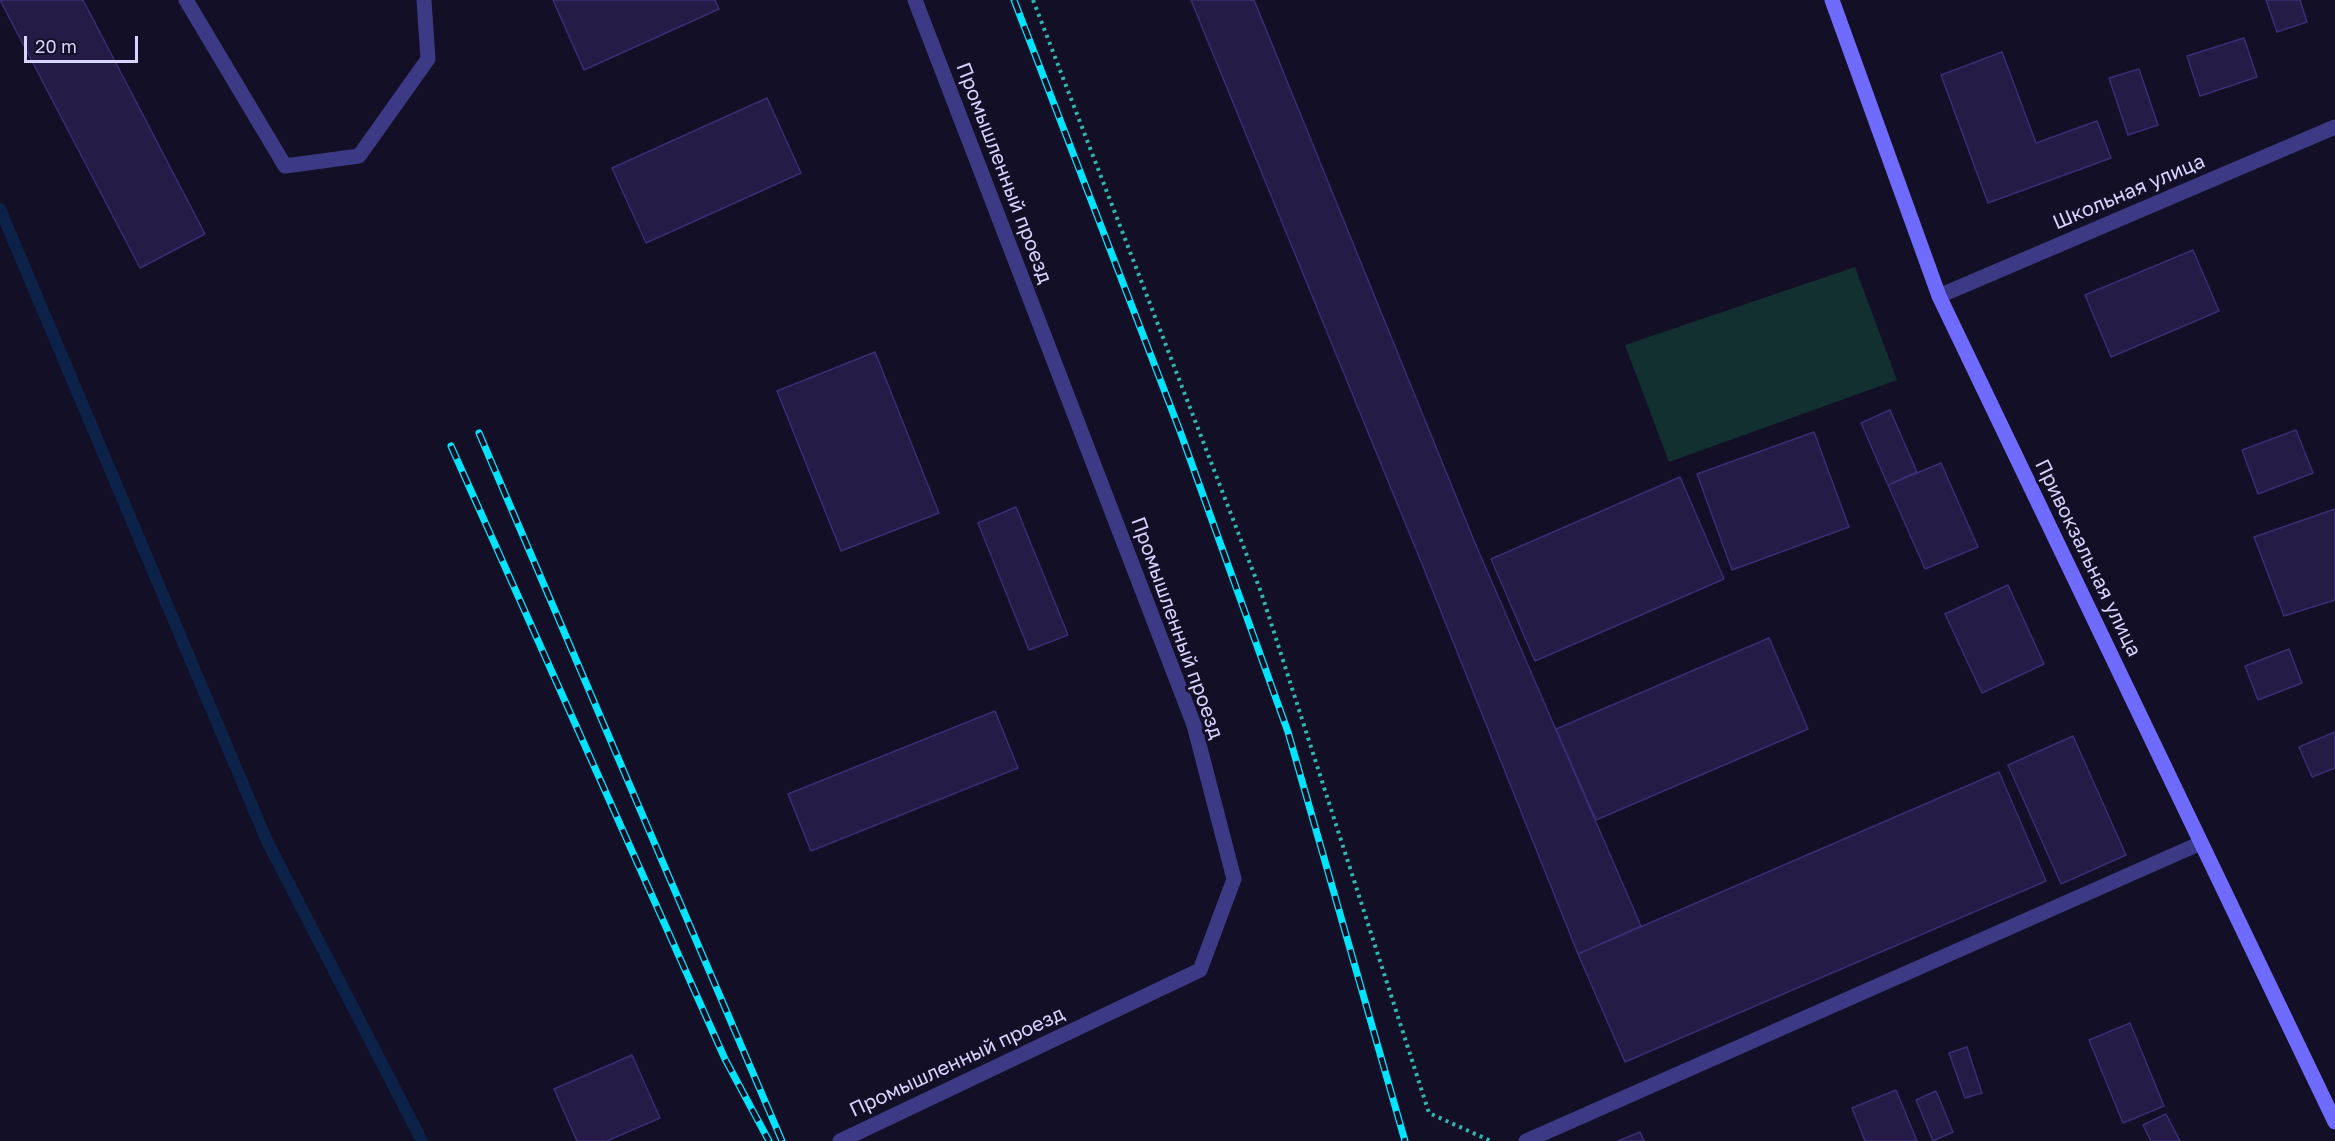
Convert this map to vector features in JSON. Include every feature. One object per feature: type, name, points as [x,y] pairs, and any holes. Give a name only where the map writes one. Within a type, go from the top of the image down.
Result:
[{"type":"street","points":[[186,0],[285,166],[359,156],[428,59],[424,0]]},
{"type":"street","name":"Промышленный проезд","points":[[840,1141],[1200,970],[1234,879],[1194,725],[915,0]]},
{"type":"street","name":"Привокзальная улица","points":[[1832,0],[1939,296],[2335,1122]]},
{"type":"street","name":"Школьная улица","points":[[1939,296],[2335,128]]},
{"type":"street","points":[[1527,1141],[2201,843]]},
{"type":"path","points":[[1033,0],[1261,592],[1429,1113],[1491,1141]]},
{"type":"green space","points":[[1855,267],[1897,380],[1669,462],[1625,345]]},
{"type":"building","points":[[0,0],[83,0],[205,234],[140,268]]},
{"type":"building","points":[[553,0],[715,0],[719,9],[584,70]]},
{"type":"building","points":[[1191,0],[1254,0],[1475,543],[1641,926],[1578,954],[1422,564]]},
{"type":"building","points":[[2266,0],[2300,0],[2307,22],[2277,32]]},
{"type":"building","points":[[2244,38],[2257,77],[2200,96],[2187,56]]},
{"type":"building","points":[[2002,52],[2036,143],[2097,121],[2111,158],[1988,203],[1941,75]]},
{"type":"building","points":[[2139,69],[2158,125],[2128,135],[2109,78]]},
{"type":"building","points":[[767,98],[801,173],[646,243],[612,168]]},
{"type":"building","points":[[2193,250],[2219,311],[2111,357],[2085,295]]},
{"type":"building","points":[[875,352],[939,513],[841,551],[777,391]]},
{"type":"building","points":[[1890,410],[1917,472],[1888,485],[1861,423]]},
{"type":"building","points":[[2296,430],[2313,473],[2258,494],[2242,450]]},
{"type":"building","points":[[1814,432],[1849,527],[1732,570],[1697,474]]},
{"type":"building","points":[[1941,463],[1978,547],[1925,569],[1888,485]]},
{"type":"building","points":[[1680,477],[1724,579],[1535,661],[1491,559]]},
{"type":"building","points":[[1016,507],[1068,635],[1029,650],[978,523]]},
{"type":"building","points":[[2335,509],[2335,600],[2284,616],[2254,537]]},
{"type":"building","points":[[2008,585],[2044,664],[1982,693],[1945,614]]},
{"type":"building","points":[[1769,638],[1808,729],[1596,820],[1556,729]]},
{"type":"building","points":[[2289,649],[2302,683],[2258,700],[2245,666]]},
{"type":"building","points":[[995,711],[1018,768],[811,851],[788,794]]},
{"type":"building","points":[[2335,732],[2335,768],[2312,777],[2299,747]]},
{"type":"building","points":[[2073,736],[2126,855],[2061,884],[2008,765]]},
{"type":"building","points":[[1999,772],[2046,881],[1625,1062],[1578,954]]},
{"type":"building","points":[[2130,1023],[2164,1106],[2123,1123],[2089,1040]]},
{"type":"building","points":[[1967,1047],[1982,1093],[1965,1098],[1949,1053]]},
{"type":"building","points":[[632,1055],[660,1118],[607,1141],[577,1141],[554,1089]]},
{"type":"building","points":[[1896,1090],[1917,1141],[1865,1141],[1852,1108]]},
{"type":"building","points":[[1936,1091],[1953,1132],[1933,1141],[1916,1100]]},
{"type":"building","points":[[2166,1114],[2180,1141],[2151,1141],[2143,1125]]},
{"type":"building","points":[[1640,1132],[1644,1141],[1618,1141]]},
{"type":"waterway","points":[[0,209],[267,841],[422,1141]]},
{"type":"railway","points":[[1014,0],[1180,431],[1288,732],[1405,1141]]},
{"type":"railway","points":[[479,433],[782,1141]]},
{"type":"railway","points":[[451,446],[725,1059],[769,1141]]}]
